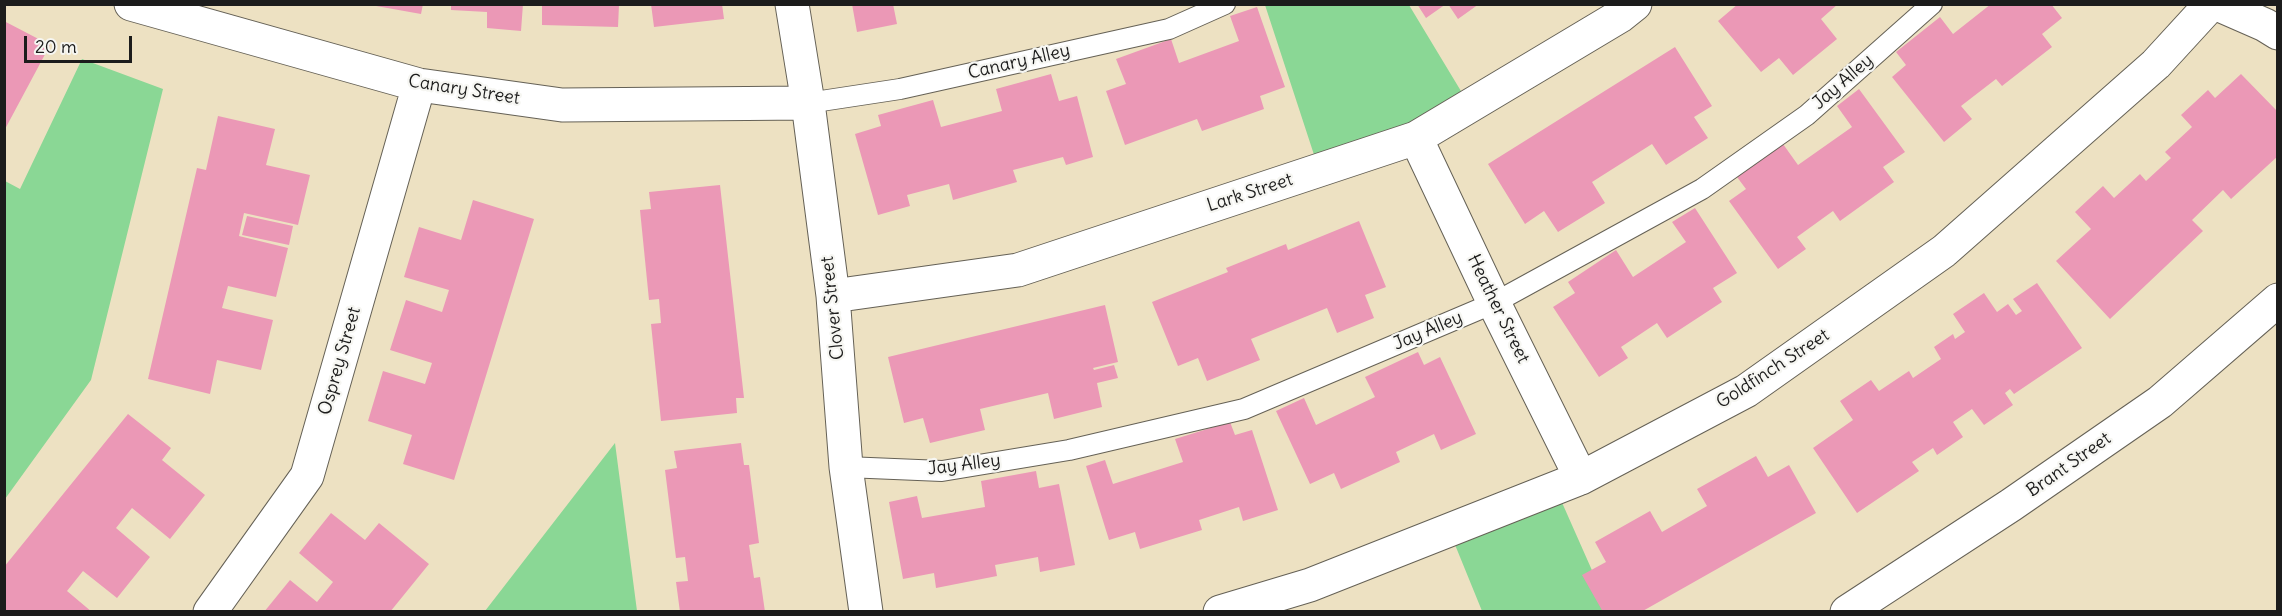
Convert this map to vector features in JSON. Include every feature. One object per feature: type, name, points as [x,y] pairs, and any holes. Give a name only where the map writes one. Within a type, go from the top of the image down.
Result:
[{"type":"street","name":"Canary Street","points":[[131,4],[419,85],[562,105],[808,104]]},
{"type":"street","name":"Clover Street","points":[[792,4],[808,104],[833,296],[846,467],[866,612]]},
{"type":"street","name":"Lark Street","points":[[833,296],[1018,270],[1416,138],[1620,16],[1635,4]]},
{"type":"street","name":"Goldfinch Street","points":[[1220,612],[1310,585],[1581,478],[1746,391],[1944,252],[2156,64],[2211,4]]},
{"type":"street","points":[[2217,4],[2265,25],[2277,33]]},
{"type":"street","name":"Osprey Street","points":[[210,612],[307,476],[419,85]]},
{"type":"street","name":"Heather Street","points":[[1416,138],[1494,303],[1581,478]]},
{"type":"street","name":"Brant Street","points":[[1847,612],[2012,505],[2160,402],[2277,300]]},
{"type":"lane","name":"Canary Alley","points":[[808,104],[900,89],[1169,29],[1225,4]]},
{"type":"lane","name":"Jay Alley","points":[[846,467],[942,471],[1069,450],[1244,409],[1494,303],[1702,189],[1806,115],[1932,4]]},
{"type":"green space","points":[[1265,5],[1409,5],[1470,106],[1319,170]]},
{"type":"green space","points":[[82,59],[163,89],[91,380],[5,499],[5,181],[20,189]]},
{"type":"green space","points":[[615,443],[637,611],[485,611]]},
{"type":"green space","points":[[1556,489],[1610,611],[1482,611],[1449,530]]},
{"type":"building","points":[[365,4],[423,4],[421,14]]},
{"type":"building","points":[[451,4],[523,4],[521,31],[487,28],[487,12],[451,10]]},
{"type":"building","points":[[651,4],[722,4],[724,19],[654,27]]},
{"type":"building","points":[[852,4],[893,4],[897,24],[857,32]]},
{"type":"building","points":[[1417,4],[1446,4],[1426,18]]},
{"type":"building","points":[[1448,4],[1479,4],[1458,19]]},
{"type":"building","points":[[1738,4],[1838,4],[1821,19],[1837,39],[1793,75],[1779,58],[1761,72],[1718,21]]},
{"type":"building","points":[[1991,4],[2051,4],[2062,18],[2042,34],[2052,47],[2002,86],[1996,79],[1961,106],[1972,119],[1944,142],[1892,77],[1906,65],[1896,52],[1940,17],[1953,34]]},
{"type":"building","points":[[542,5],[619,5],[618,27],[542,25]]},
{"type":"building","points":[[1257,7],[1285,87],[1260,96],[1264,109],[1202,131],[1197,119],[1125,145],[1106,91],[1126,84],[1116,59],[1171,39],[1179,63],[1239,41],[1230,16]]},
{"type":"building","points":[[4,21],[50,45],[4,131]]},
{"type":"building","points":[[1675,47],[1712,106],[1694,117],[1708,138],[1666,165],[1652,144],[1592,182],[1605,203],[1558,232],[1544,211],[1525,224],[1488,164]]},
{"type":"building","points":[[1051,74],[1059,101],[1077,96],[1093,157],[1066,165],[1063,157],[1013,170],[1017,182],[953,200],[949,184],[907,195],[910,206],[878,215],[855,134],[881,126],[878,115],[933,100],[941,127],[1002,111],[996,89]]},
{"type":"building","points":[[2241,74],[2278,112],[2278,156],[2231,199],[2223,190],[2192,220],[2203,231],[2110,319],[2056,261],[2091,229],[2075,212],[2103,186],[2114,198],[2140,174],[2146,181],[2171,158],[2165,152],[2192,127],[2181,115],[2208,90],[2215,98]]},
{"type":"building","points":[[1859,89],[1905,152],[1883,167],[1894,182],[1840,221],[1833,211],[1797,237],[1806,249],[1778,269],[1729,201],[1746,189],[1737,177],[1783,144],[1798,165],[1852,127],[1837,106]]},
{"type":"building","points":[[218,116],[275,129],[266,165],[310,175],[298,225],[244,213],[239,236],[288,248],[276,297],[228,286],[222,308],[273,320],[261,370],[217,360],[210,394],[148,379],[197,168],[206,170]]},
{"type":"building","points":[[720,185],[744,398],[736,398],[737,413],[661,421],[651,324],[661,323],[659,299],[649,300],[640,210],[651,209],[649,192]]},
{"type":"building","points":[[473,200],[534,219],[454,480],[403,464],[412,435],[368,421],[383,371],[425,384],[432,363],[390,350],[406,300],[442,312],[449,290],[404,277],[419,227],[461,240]]},
{"type":"building","points":[[1695,208],[1737,273],[1713,288],[1722,302],[1667,338],[1657,323],[1621,347],[1628,358],[1599,377],[1553,307],[1575,293],[1568,282],[1616,250],[1633,277],[1686,242],[1672,222]]},
{"type":"building","points":[[247,216],[293,226],[289,245],[242,235]]},
{"type":"building","points":[[1359,221],[1386,287],[1365,295],[1374,318],[1337,333],[1327,308],[1251,339],[1260,360],[1207,381],[1198,358],[1178,366],[1152,302],[1228,272],[1226,268],[1286,244],[1288,250]]},
{"type":"building","points":[[2037,283],[2082,348],[2014,394],[2010,389],[2005,393],[2013,405],[1984,425],[1972,409],[1953,422],[1963,437],[1937,455],[1933,448],[1912,462],[1919,471],[1857,513],[1813,448],[1853,420],[1840,401],[1871,380],[1879,391],[1909,371],[1913,378],[1941,359],[1934,347],[1953,334],[1955,339],[1965,332],[1953,314],[1984,293],[1997,312],[2008,304],[2016,315],[2022,311],[2013,299]]},
{"type":"building","points":[[1105,305],[1118,362],[1093,368],[1094,370],[1114,365],[1118,378],[1097,383],[1102,407],[1054,419],[1048,393],[980,409],[985,430],[930,443],[923,418],[904,423],[888,357]]},
{"type":"building","points":[[1418,352],[1424,365],[1440,357],[1476,434],[1441,450],[1434,434],[1396,452],[1400,462],[1341,489],[1334,473],[1310,484],[1276,411],[1304,398],[1316,425],[1375,397],[1365,377]]},
{"type":"building","points":[[128,414],[171,448],[162,460],[205,495],[170,539],[132,508],[116,528],[150,557],[117,598],[83,571],[67,591],[92,612],[4,612],[4,567]]},
{"type":"building","points":[[1230,422],[1235,435],[1252,430],[1278,510],[1243,521],[1239,507],[1199,520],[1202,530],[1140,549],[1135,532],[1109,540],[1086,466],[1105,460],[1113,484],[1183,462],[1175,439]]},
{"type":"building","points":[[741,443],[744,465],[749,465],[759,543],[749,545],[754,578],[760,577],[765,612],[680,612],[676,582],[688,581],[685,557],[676,558],[665,470],[677,468],[674,451]]},
{"type":"building","points":[[1756,456],[1768,477],[1789,465],[1816,513],[1641,612],[1603,612],[1582,575],[1606,562],[1595,542],[1650,511],[1662,532],[1707,506],[1697,489]]},
{"type":"building","points":[[1036,471],[1039,488],[1059,484],[1075,565],[1040,572],[1038,557],[995,565],[997,576],[936,588],[934,573],[903,579],[889,502],[917,496],[922,518],[985,507],[981,481]]},
{"type":"building","points":[[331,513],[365,540],[379,523],[429,564],[390,612],[264,612],[290,580],[317,602],[333,582],[299,553]]}]
